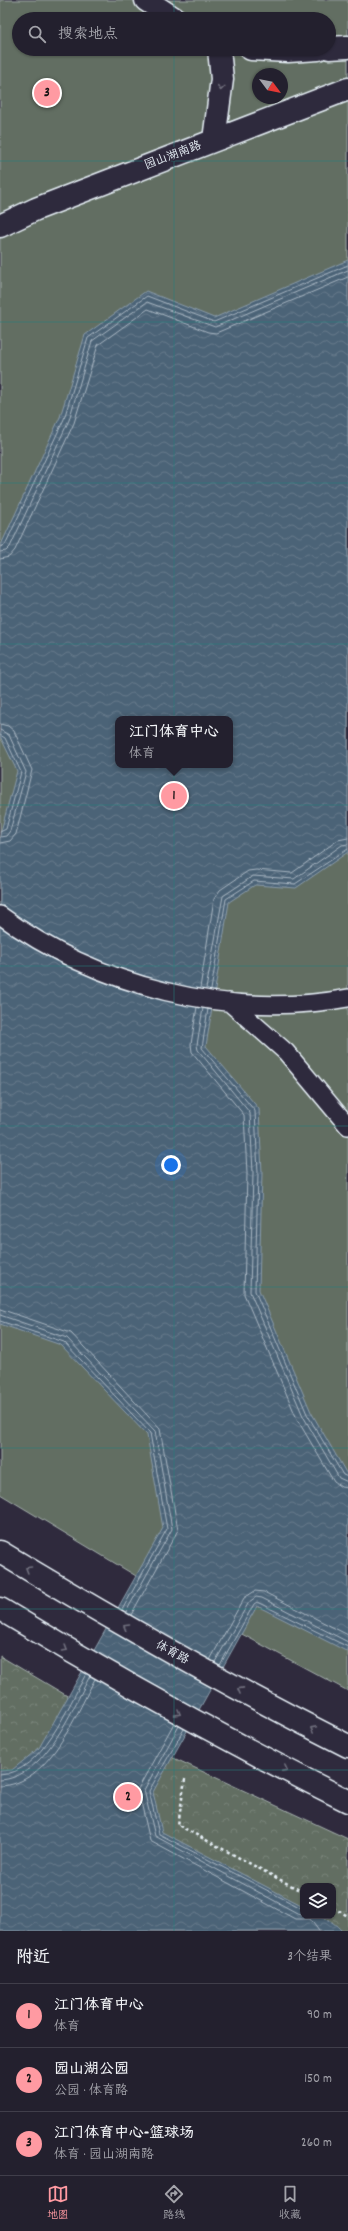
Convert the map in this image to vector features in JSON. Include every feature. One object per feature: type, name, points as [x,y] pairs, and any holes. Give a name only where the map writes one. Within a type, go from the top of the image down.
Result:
[{"type":"main road","points":[[146,0],[164,12]]},
{"type":"main road","points":[[336,48],[348,47]]},
{"type":"main road","points":[[214,140],[222,79],[220,56]]},
{"type":"main road","name":"园山湖南路","points":[[0,226],[36,209],[348,89]]},
{"type":"main road","name":"体育路","points":[[0,1552],[131,1630],[274,1709],[348,1746]]},
{"type":"main road","points":[[0,1609],[107,1673],[250,1752],[348,1801]]},
{"type":"street","points":[[0,915],[64,955],[117,977],[173,993],[229,1002],[305,1003],[348,998]]},
{"type":"street","points":[[229,1002],[286,1052],[348,1126]]},
{"type":"path","points":[[185,1779],[178,1825],[300,1890]]},
{"type":"path","points":[[336,1910],[348,1916]]},
{"type":"green space","points":[[0,0],[348,0],[348,1691],[156,1588],[0,1494]]},
{"type":"green space","points":[[0,1656],[165,1754],[348,1839],[348,1931],[0,1931]]},
{"type":"water","points":[[348,260],[348,852],[296,888],[255,885],[229,902],[206,1046],[259,1109],[262,1173],[259,1290],[311,1412],[348,1476],[348,1652],[257,1606],[153,1792],[162,1832],[300,1904],[300,1919],[325,1919],[333,1923],[342,1931],[0,1931],[0,1771],[12,1770],[39,1748],[163,1528],[147,1435],[61,1345],[0,1324],[0,835],[17,771],[0,736],[0,547],[60,417],[85,335],[146,291],[214,318]]},
{"type":"place","name":"江门体育中心-篮球场","points":[[47,93]]},
{"type":"place","name":"江门体育中心","points":[[174,796]]},
{"type":"place","name":"园山湖公园","points":[[128,1797]]}]
